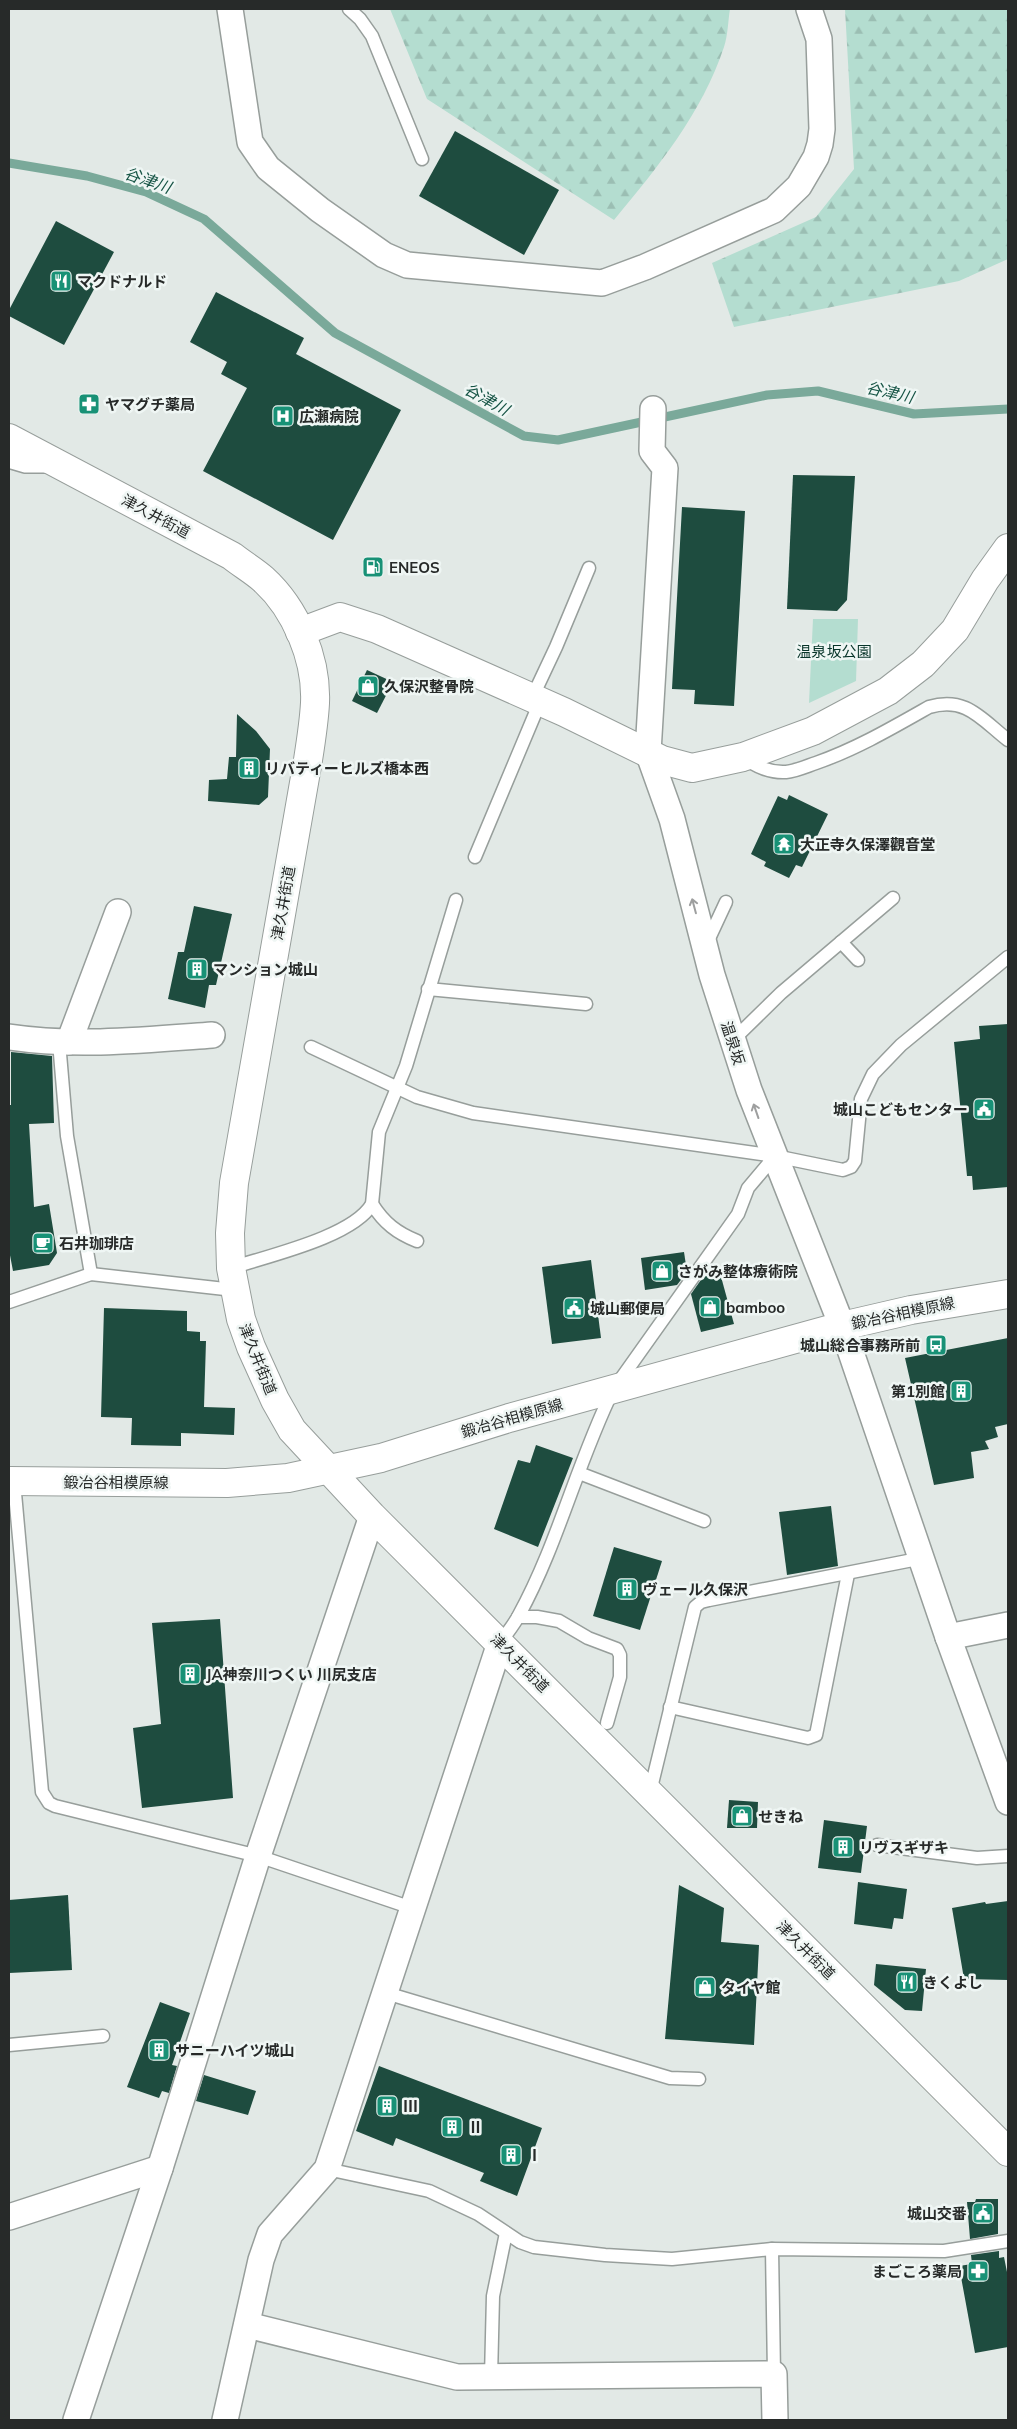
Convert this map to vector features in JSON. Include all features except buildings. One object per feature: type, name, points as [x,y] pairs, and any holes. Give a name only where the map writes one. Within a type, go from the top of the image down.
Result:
[{"type":"main road","name":"津久井街道","points":[[9,438],[232,556],[263,580],[282,601],[300,632],[310,659],[315,702],[308,760],[234,1183],[230,1233],[233,1279],[251,1348],[275,1400],[292,1430],[372,1516],[1008,2152]]},
{"type":"main road","points":[[300,632],[340,617],[394,636],[536,700],[662,760],[692,768],[743,757],[813,731],[888,691],[905,679],[938,649],[954,630],[985,580],[1008,548]]},
{"type":"main road","name":"鍛冶谷相模原線","points":[[11,1481],[227,1483],[288,1478],[381,1458],[509,1418],[842,1326],[910,1310],[1008,1294]]},
{"type":"street","points":[[230,9],[250,142],[268,168],[320,210],[384,255],[407,265],[602,283],[645,267],[774,210],[799,186],[816,157],[822,129],[819,39],[809,9]]},
{"type":"street","points":[[648,752],[665,468],[652,451],[653,409]]},
{"type":"street","points":[[9,455],[26,460],[50,460]]},
{"type":"street","name":"温泉坂","points":[[648,752],[672,819],[705,948],[732,1042],[762,1128],[775,1156],[842,1326],[923,1558],[948,1637],[1008,1802]]},
{"type":"street","points":[[64,1042],[118,912]]},
{"type":"street","points":[[9,1037],[64,1042],[136,1041],[212,1035]]},
{"type":"street","points":[[76,2420],[160,2168],[258,1856],[372,1516]]},
{"type":"street","points":[[948,1637],[1008,1625]]},
{"type":"street","points":[[225,2420],[261,2260],[270,2234],[327,2169],[500,1643]]},
{"type":"street","points":[[9,2217],[160,2168]]},
{"type":"street","points":[[247,2325],[444,2375],[491,2377],[774,2374],[775,2420]]},
{"type":"lane","points":[[349,9],[360,18],[372,36],[422,159]]},
{"type":"lane","points":[[475,856],[556,647],[589,568]]},
{"type":"lane","points":[[743,757],[751,764],[761,768],[786,772],[862,744],[929,707],[952,703],[963,706],[1008,740]]},
{"type":"lane","points":[[732,1042],[781,993],[893,898]]},
{"type":"lane","points":[[9,1302],[91,1274],[233,1279],[334,1234],[368,1212],[372,1204],[379,1132],[406,1066],[456,900]]},
{"type":"lane","points":[[705,948],[726,902]]},
{"type":"lane","points":[[841,942],[858,960]]},
{"type":"lane","points":[[311,1047],[417,1097],[473,1113],[775,1156],[836,1170],[851,1167],[856,1161],[861,1099],[873,1074],[901,1045],[1008,957]]},
{"type":"lane","points":[[428,989],[586,1004]]},
{"type":"lane","points":[[64,1042],[67,1136],[91,1274]]},
{"type":"lane","points":[[500,1643],[518,1617],[546,1558],[600,1416],[613,1390],[738,1214],[748,1188],[775,1156]]},
{"type":"lane","points":[[372,1204],[386,1224],[417,1242]]},
{"type":"lane","points":[[579,1474],[704,1521]]},
{"type":"lane","points":[[11,1481],[42,1792],[45,1799],[55,1806],[258,1856],[412,1908]]},
{"type":"lane","points":[[650,1792],[692,1613],[701,1602],[923,1558]]},
{"type":"lane","points":[[670,1707],[808,1738],[816,1735],[848,1574]]},
{"type":"lane","points":[[518,1617],[537,1617],[559,1621],[588,1638],[617,1649],[620,1655],[620,1677],[607,1723]]},
{"type":"lane","points":[[876,1845],[977,1858],[1008,1856]]},
{"type":"lane","points":[[386,1993],[670,2078],[699,2079]]},
{"type":"lane","points":[[9,2045],[103,2036]]},
{"type":"lane","points":[[327,2169],[429,2191],[450,2199],[478,2214],[506,2233],[534,2247],[614,2256],[672,2259],[772,2249],[944,2251],[1008,2241]]},
{"type":"lane","points":[[491,2377],[493,2296],[506,2233]]},
{"type":"lane","points":[[772,2249],[774,2374]]},
{"type":"green space","points":[[390,9],[730,9],[724,47],[704,94],[691,117],[647,180],[614,220],[427,99]]},
{"type":"green space","points":[[845,9],[1008,9],[1008,259],[959,281],[734,327],[712,263],[816,217],[854,169]]},
{"type":"green space","name":"温泉坂公園","points":[[813,619],[858,619],[856,681],[809,703]]},
{"type":"waterway","name":"谷津川","points":[[9,163],[87,176],[146,192],[204,219],[335,333],[524,436],[558,440],[767,395],[818,391],[914,414],[1008,409]]},
{"type":"place","name":"マクドナルド","points":[[61,281]]},
{"type":"place","name":"ヤマグチ薬局","points":[[89,404]]},
{"type":"place","name":"広瀬病院","points":[[283,416]]},
{"type":"place","name":"ENEOS","points":[[373,567]]},
{"type":"place","name":"久保沢整骨院","points":[[368,686]]},
{"type":"place","name":"リバティーヒルズ橋本西","points":[[249,768]]},
{"type":"place","name":"大正寺久保澤觀音堂","points":[[784,844]]},
{"type":"place","name":"マンション城山","points":[[197,969]]},
{"type":"place","name":"城山こどもセンター","points":[[984,1109]]},
{"type":"place","name":"石井珈琲店","points":[[43,1243]]},
{"type":"place","name":"さがみ整体療術院","points":[[662,1271]]},
{"type":"place","name":"bamboo","points":[[710,1307]]},
{"type":"place","name":"城山郵便局","points":[[574,1308]]},
{"type":"place","name":"城山総合事務所前","points":[[936,1345]]},
{"type":"place","name":"第1別館","points":[[961,1391]]},
{"type":"place","name":"ヴェール久保沢","points":[[627,1589]]},
{"type":"place","name":"JA神奈川つくい 川尻支店","points":[[190,1674]]},
{"type":"place","name":"せきね","points":[[742,1816]]},
{"type":"place","name":"リヴスギザキ","points":[[843,1847]]},
{"type":"place","name":"きくよし","points":[[907,1982]]},
{"type":"place","name":"タイヤ館","points":[[705,1987]]},
{"type":"place","name":"サニーハイツ城山","points":[[159,2050]]},
{"type":"place","name":"Ⅲ","points":[[387,2106]]},
{"type":"place","name":"Ⅱ","points":[[452,2127]]},
{"type":"place","name":"Ⅰ","points":[[511,2155]]},
{"type":"place","name":"城山交番","points":[[983,2213]]},
{"type":"place","name":"まごころ薬局","points":[[978,2271]]}]
